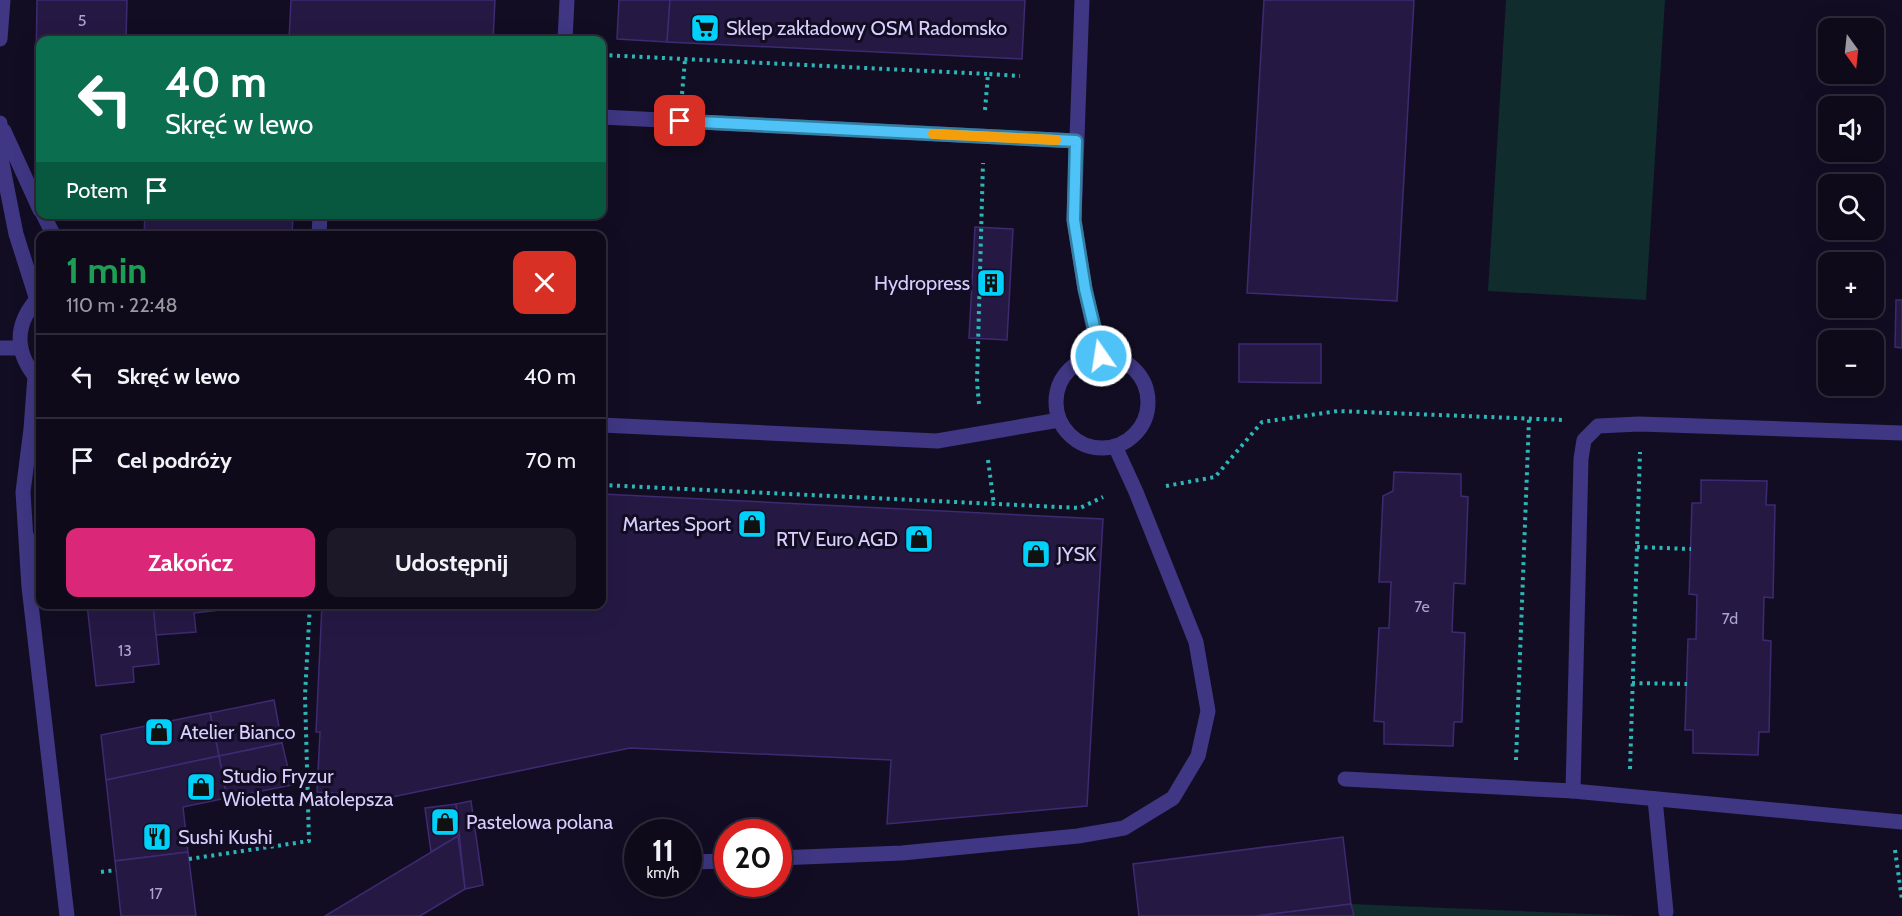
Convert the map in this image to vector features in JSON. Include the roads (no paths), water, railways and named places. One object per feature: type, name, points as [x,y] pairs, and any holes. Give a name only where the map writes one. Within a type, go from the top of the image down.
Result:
[{"type":"street","points":[[0,39],[3,0]]},
{"type":"street","points":[[565,36],[567,0]]},
{"type":"street","points":[[1082,0],[1074,220],[1085,289],[1101,356]]},
{"type":"street","points":[[606,117],[1076,141]]},
{"type":"street","points":[[0,123],[36,201]]},
{"type":"street","points":[[0,123],[2,163],[16,234],[36,290]]},
{"type":"street","points":[[36,301],[28,309],[21,328],[20,348],[28,369],[36,377]]},
{"type":"street","points":[[0,348],[20,348]]},
{"type":"street","points":[[1101,356],[1122,360],[1139,374],[1148,395],[1146,417],[1134,436],[1115,446],[1092,447],[1072,437],[1059,420],[1056,398],[1063,377],[1079,362],[1101,356]]},
{"type":"street","points":[[36,394],[23,492],[29,586],[67,916]]},
{"type":"street","points":[[606,426],[937,441],[1059,420]]},
{"type":"street","points":[[1573,791],[1581,459],[1584,440],[1598,426],[1639,424],[1902,433]]},
{"type":"street","points":[[792,857],[902,853],[1078,837],[1124,828],[1173,798],[1198,756],[1208,711],[1196,642],[1137,492],[1115,446]]},
{"type":"street","points":[[29,586],[36,555]]},
{"type":"street","points":[[1346,779],[1573,791],[1897,821]]},
{"type":"street","points":[[1655,800],[1666,912]]},
{"type":"place","name":"Sklep zakładowy OSM Radomsko","points":[[705,28]]},
{"type":"place","name":"Hydropress","points":[[991,283]]},
{"type":"place","name":"Martes Sport","points":[[752,524]]},
{"type":"place","name":"RTV Euro AGD","points":[[919,539]]},
{"type":"place","name":"JYSK","points":[[1036,554]]},
{"type":"place","name":"Atelier Bianco","points":[[159,732]]},
{"type":"place","name":"Studio Fryzur Wioletta Małolepsza","points":[[201,787]]},
{"type":"place","name":"Pastelowa polana","points":[[445,822]]},
{"type":"place","name":"Sushi Kushi","points":[[157,837]]}]
